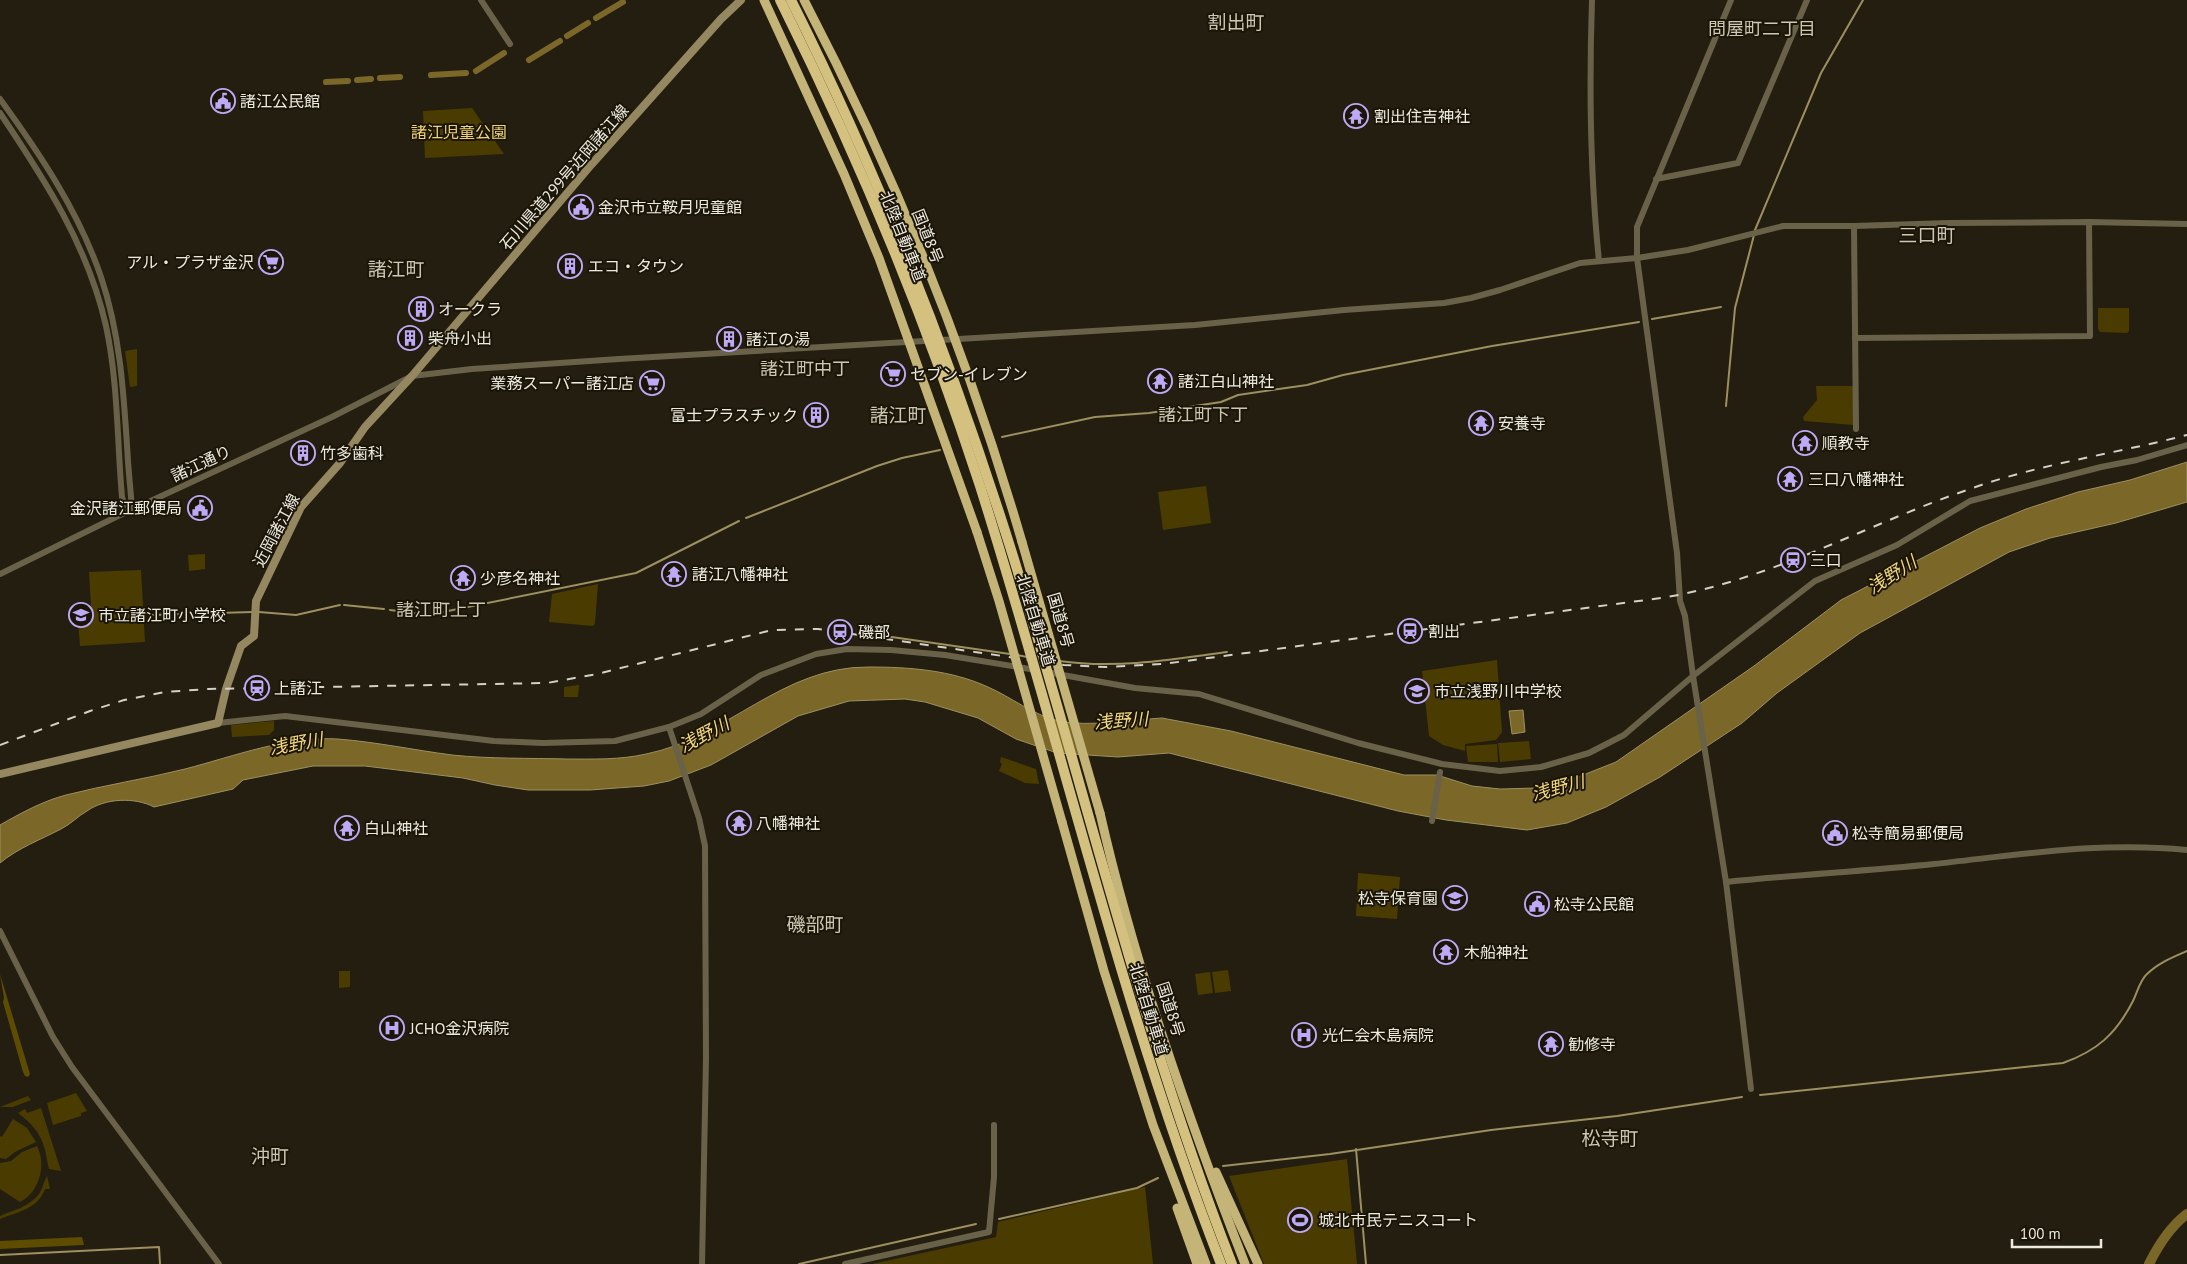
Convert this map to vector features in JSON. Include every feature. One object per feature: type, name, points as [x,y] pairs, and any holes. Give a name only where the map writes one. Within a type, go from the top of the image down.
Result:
[{"type":"highway","points":[[764,0],[844,174],[910,343],[977,532],[999,601],[1104,972],[1163,1152],[1170,1186],[1202,1261]]},
{"type":"highway","name":"北陸自動車道","points":[[780,0],[831,106],[872,199],[907,283],[953,407],[1025,634],[1149,1062],[1178,1148],[1221,1264]]},
{"type":"highway","name":"北陸自動車道","points":[[791,0],[841,104],[890,215],[920,289],[962,404],[1035,631],[1156,1049],[1188,1146],[1232,1264]]},
{"type":"highway","name":"国道8号","points":[[804,0],[831,51],[887,175],[954,340],[994,453],[1022,542],[1100,813],[1115,879],[1191,1120],[1245,1264]]},
{"type":"highway","points":[[1191,1120],[1258,1264]]},
{"type":"main road","name":"石川県道299号近岡諸江線","points":[[412,376],[598,158],[721,19],[741,0]]},
{"type":"main road","name":"近岡諸江線","points":[[218,723],[226,689],[242,646],[254,636],[256,601],[290,533],[300,508],[346,454],[365,427],[412,376]]},
{"type":"main road","points":[[0,774],[218,723]]},
{"type":"street","points":[[481,0],[510,44]]},
{"type":"street","points":[[1592,0],[1590,120],[1593,200],[1599,261]]},
{"type":"street","points":[[1730,0],[1637,227],[1637,258],[1677,553],[1680,600],[1685,616],[1726,882],[1751,1089]]},
{"type":"street","points":[[1656,179],[1738,163],[1807,0]]},
{"type":"street","points":[[0,99],[26,135],[66,199],[80,225],[101,277],[114,326],[122,370],[132,510]]},
{"type":"street","points":[[0,113],[58,203],[80,246],[94,285],[110,346],[122,497],[124,503],[132,510]]},
{"type":"street","points":[[412,376],[472,369],[1195,325],[1344,310],[1444,303],[1500,290],[1580,263],[1637,258],[1688,250],[1760,230],[1782,226],[2090,222],[2187,224]]},
{"type":"street","points":[[1855,338],[2090,336],[2090,222]]},
{"type":"street","points":[[1854,226],[1856,429]]},
{"type":"street","name":"諸江通り","points":[[0,574],[332,417],[412,376]]},
{"type":"street","points":[[218,723],[285,716],[494,741],[543,743],[615,741],[669,727],[713,708],[761,675],[816,654],[847,649],[891,650],[945,655],[1135,688],[1199,694],[1401,756],[1442,764],[1500,771],[1541,766],[1588,753],[1624,735],[1693,676],[1815,581],[1897,544],[1970,501],[2187,446]]},
{"type":"street","points":[[669,727],[699,818],[705,846],[706,1058],[702,1264]]},
{"type":"street","points":[[1432,822],[1440,772]]},
{"type":"street","points":[[1726,882],[1888,869],[2090,847],[2156,847],[2187,850]]},
{"type":"street","points":[[0,931],[53,1037],[72,1067],[219,1264]]},
{"type":"street","points":[[845,1264],[989,1232],[994,1177],[994,1125]]},
{"type":"green space","name":"諸江児童公園","points":[[472,108],[504,154],[425,158],[423,111]]},
{"type":"green space","points":[[2098,308],[2129,308],[2129,331],[2127,333],[2100,332],[2098,329]]},
{"type":"green space","points":[[137,349],[137,386],[130,387],[125,351]]},
{"type":"green space","points":[[1816,386],[1853,386],[1854,425],[1804,421],[1803,417],[1817,400]]},
{"type":"green space","points":[[1206,486],[1211,523],[1163,530],[1158,492]]},
{"type":"green space","points":[[205,554],[205,569],[189,571],[188,555]]},
{"type":"green space","points":[[141,570],[145,642],[80,646],[77,606],[91,606],[89,572]]},
{"type":"green space","points":[[598,584],[595,623],[593,626],[549,622],[552,594]]},
{"type":"green space","points":[[1497,660],[1502,732],[1496,740],[1465,744],[1465,751],[1443,745],[1429,736],[1422,671]]},
{"type":"green space","points":[[579,685],[578,697],[564,697],[564,687]]},
{"type":"green space","points":[[274,721],[274,730],[269,735],[232,737],[231,725]]},
{"type":"green space","points":[[1529,741],[1531,759],[1500,762],[1498,743]]},
{"type":"green space","points":[[1497,744],[1498,762],[1468,762],[1466,746]]},
{"type":"green space","points":[[1001,757],[1036,769],[1039,784],[1025,783],[999,771],[1002,764],[1000,762]]},
{"type":"green space","points":[[1358,873],[1400,877],[1397,919],[1356,916]]},
{"type":"green space","points":[[1228,970],[1231,991],[1215,993],[1212,972]]},
{"type":"green space","points":[[339,971],[350,971],[350,987],[339,988]]},
{"type":"green space","points":[[1210,972],[1213,993],[1198,995],[1195,974]]},
{"type":"green space","points":[[76,1093],[87,1111],[81,1113],[81,1116],[53,1125],[47,1103]]},
{"type":"green space","points":[[28,1096],[31,1100],[13,1107],[0,1107]]},
{"type":"green space","points":[[41,1108],[61,1171],[49,1169],[41,1138],[18,1113],[25,1109],[27,1113]]},
{"type":"green space","points":[[13,1119],[27,1128],[36,1142],[15,1152],[6,1159],[0,1158],[0,1136],[2,1137]]},
{"type":"green space","points":[[37,1146],[41,1162],[39,1178],[32,1192],[20,1202],[0,1189],[0,1163],[11,1161],[22,1152]]},
{"type":"green space","name":"城北市民テニスコート","points":[[1347,1159],[1357,1264],[1264,1264],[1229,1176]]},
{"type":"green space","points":[[47,1176],[50,1189],[45,1189],[37,1201],[26,1209],[0,1219],[0,1216],[31,1202],[40,1192]]},
{"type":"green space","points":[[1145,1187],[1153,1264],[872,1264],[996,1237],[998,1222]]},
{"type":"shaded area","points":[[0,974],[30,1074],[28,1077],[23,1072],[3,1002]]},
{"type":"shaded area","points":[[82,1237],[84,1245],[0,1249],[0,1241]]},
{"type":"water","name":"浅野川","points":[[2187,462],[2187,502],[2116,523],[2050,538],[2009,552],[1860,633],[1777,693],[1742,723],[1660,777],[1606,807],[1567,823],[1527,830],[1446,820],[1398,811],[1169,753],[1118,757],[1057,753],[1016,739],[978,718],[925,702],[905,699],[849,701],[798,716],[711,765],[669,781],[644,786],[590,790],[528,790],[463,778],[365,766],[313,766],[243,780],[233,789],[154,807],[129,800],[111,801],[94,807],[65,827],[22,849],[0,863],[0,825],[41,804],[66,795],[185,769],[261,748],[299,741],[338,739],[438,753],[495,758],[606,759],[626,757],[675,746],[703,734],[782,690],[809,678],[838,670],[869,667],[914,669],[945,673],[974,681],[997,691],[1040,715],[1059,721],[1096,723],[1162,718],[1231,731],[1404,775],[1437,775],[1472,786],[1500,789],[1536,788],[1578,777],[1616,762],[1754,666],[1841,600],[1980,528],[2026,509],[2078,492],[2130,480]]},
{"type":"water","points":[[1523,710],[1525,732],[1512,734],[1509,711]]},
{"type":"waterway","points":[[1755,230],[1821,73],[1863,0]]},
{"type":"waterway","points":[[596,18],[623,2]]},
{"type":"waterway","points":[[567,36],[588,23]]},
{"type":"waterway","points":[[529,60],[560,41]]},
{"type":"waterway","points":[[476,71],[504,53]]},
{"type":"waterway","points":[[431,75],[466,73]]},
{"type":"waterway","points":[[380,78],[400,77]]},
{"type":"waterway","points":[[357,80],[371,79]]},
{"type":"waterway","points":[[326,82],[348,81]]},
{"type":"waterway","points":[[1726,406],[1735,308],[1754,235]]},
{"type":"waterway","points":[[1652,319],[1721,307]]},
{"type":"waterway","points":[[1002,437],[1095,417],[1149,413],[1221,402],[1238,395],[1307,385],[1343,375],[1492,346],[1639,322]]},
{"type":"waterway","points":[[746,518],[877,466],[902,458],[940,450]]},
{"type":"waterway","points":[[390,610],[428,615],[636,573],[739,521]]},
{"type":"waterway","points":[[259,612],[296,615],[340,605]]},
{"type":"waterway","points":[[344,605],[384,609]]},
{"type":"waterway","points":[[152,615],[252,612]]},
{"type":"waterway","points":[[864,633],[1010,654]]},
{"type":"waterway","points":[[1059,661],[1122,664],[1227,652]]},
{"type":"waterway","points":[[1017,655],[1027,657]]},
{"type":"waterway","points":[[1760,1095],[2063,1063],[2086,1053],[2104,1040],[2127,1013],[2141,983],[2151,970],[2161,963],[2187,951]]},
{"type":"waterway","points":[[1223,1166],[1330,1154],[1491,1130],[1617,1116],[1742,1097]]},
{"type":"waterway","points":[[1356,1149],[1366,1264]]},
{"type":"waterway","points":[[999,1219],[1137,1188],[1158,1178]]},
{"type":"waterway","points":[[2149,1264],[2165,1237],[2187,1214]]},
{"type":"waterway","points":[[799,1264],[976,1224]]},
{"type":"waterway","points":[[0,1255],[159,1247],[160,1264]]},
{"type":"railway","points":[[0,745],[124,700],[165,692],[208,689],[547,683],[597,674],[772,630],[818,629],[1064,665],[1106,667],[1163,664],[1661,598],[1701,590],[1778,566],[1929,504],[1994,481],[2049,466],[2187,435]]},
{"type":"place","name":"諸江公民館","points":[[223,101]]},
{"type":"place","name":"割出住吉神社","points":[[1356,116]]},
{"type":"place","name":"金沢市立鞍月児童館","points":[[581,207]]},
{"type":"place","name":"アル・プラザ金沢","points":[[271,262]]},
{"type":"place","name":"エコ・タウン","points":[[570,266]]},
{"type":"place","name":"オークラ","points":[[421,309]]},
{"type":"place","name":"柴舟小出","points":[[410,338]]},
{"type":"place","name":"諸江の湯","points":[[729,339]]},
{"type":"place","name":"セブン-イレブン","points":[[893,374]]},
{"type":"place","name":"諸江白山神社","points":[[1160,381]]},
{"type":"place","name":"業務スーパー諸江店","points":[[652,383]]},
{"type":"place","name":"富士プラスチック","points":[[816,415]]},
{"type":"place","name":"安養寺","points":[[1481,423]]},
{"type":"place","name":"順教寺","points":[[1805,443]]},
{"type":"place","name":"竹多歯科","points":[[303,453]]},
{"type":"place","name":"三口八幡神社","points":[[1790,479]]},
{"type":"place","name":"金沢諸江郵便局","points":[[200,508]]},
{"type":"place","name":"三口","points":[[1793,560]]},
{"type":"place","name":"諸江八幡神社","points":[[674,574]]},
{"type":"place","name":"少彦名神社","points":[[463,578]]},
{"type":"place","name":"市立諸江町小学校","points":[[81,615]]},
{"type":"place","name":"割出","points":[[1410,631]]},
{"type":"place","name":"磯部","points":[[840,632]]},
{"type":"place","name":"上諸江","points":[[257,688]]},
{"type":"place","name":"市立浅野川中学校","points":[[1417,691]]},
{"type":"place","name":"八幡神社","points":[[739,823]]},
{"type":"place","name":"白山神社","points":[[347,828]]},
{"type":"place","name":"松寺簡易郵便局","points":[[1835,833]]},
{"type":"place","name":"松寺保育園","points":[[1455,898]]},
{"type":"place","name":"松寺公民館","points":[[1537,904]]},
{"type":"place","name":"木船神社","points":[[1446,952]]},
{"type":"place","name":"JCHO金沢病院","points":[[392,1028]]},
{"type":"place","name":"光仁会木島病院","points":[[1304,1035]]},
{"type":"place","name":"勧修寺","points":[[1551,1044]]},
{"type":"place","name":"城北市民テニスコート","points":[[1300,1220]]},
{"type":"district","name":"割出町","points":[[1236,22]]},
{"type":"district","name":"問屋町二丁目","points":[[1762,29]]},
{"type":"district","name":"三口町","points":[[1927,235]]},
{"type":"district","name":"諸江町","points":[[396,269]]},
{"type":"district","name":"諸江町中丁","points":[[805,369]]},
{"type":"district","name":"諸江町","points":[[898,415]]},
{"type":"district","name":"諸江町下丁","points":[[1203,415]]},
{"type":"district","name":"諸江町上丁","points":[[441,610]]},
{"type":"district","name":"磯部町","points":[[815,924]]},
{"type":"district","name":"松寺町","points":[[1610,1138]]},
{"type":"district","name":"沖町","points":[[270,1156]]}]
